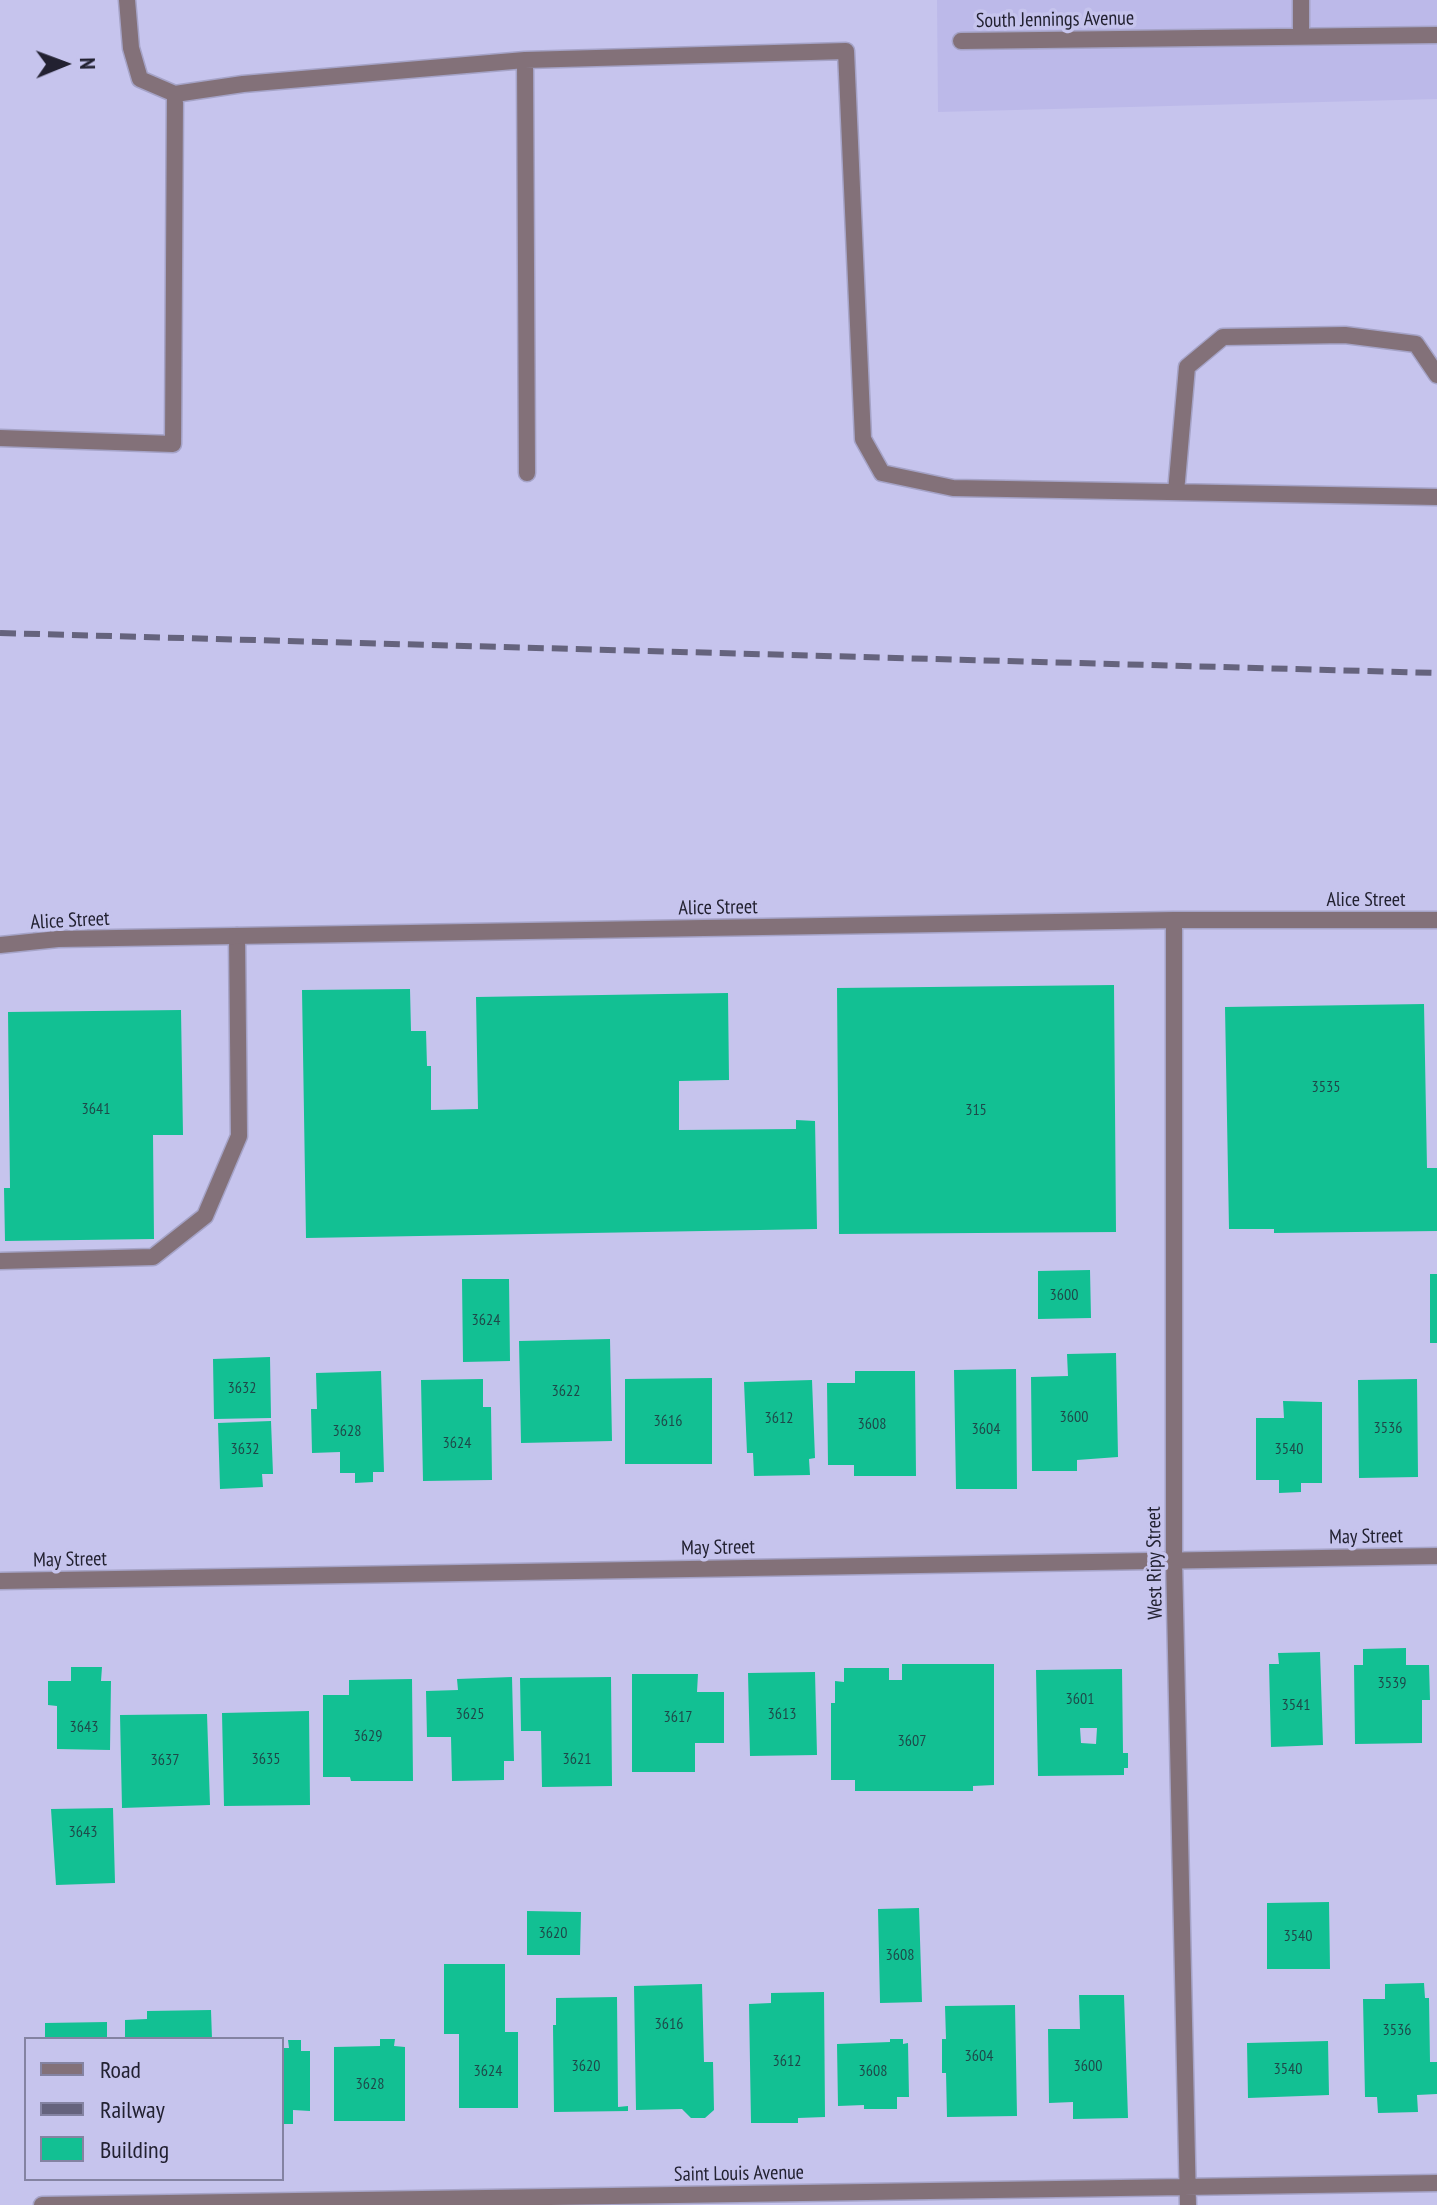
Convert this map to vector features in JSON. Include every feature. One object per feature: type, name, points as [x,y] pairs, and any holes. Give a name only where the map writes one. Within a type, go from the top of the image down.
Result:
[{"type":"street","points":[[127,0],[131,48],[140,79],[175,94],[243,84],[525,60],[846,51],[859,394],[863,439],[882,473],[953,488],[1437,497]]},
{"type":"street","points":[[1301,0],[1301,35]]},
{"type":"street","name":"South Jennings Avenue","points":[[961,41],[1437,35]]},
{"type":"street","points":[[525,60],[527,473]]},
{"type":"street","points":[[0,438],[173,444],[175,94]]},
{"type":"street","points":[[1176,492],[1187,367],[1223,337],[1345,335],[1416,344],[1437,375]]},
{"type":"street","name":"Alice Street","points":[[0,945],[58,939],[1174,920],[1437,920]]},
{"type":"street","name":"West Ripy Street","points":[[1174,920],[1174,1560],[1188,2205]]},
{"type":"street","points":[[0,1261],[153,1257],[205,1216],[239,1136],[237,936]]},
{"type":"street","name":"May Street","points":[[0,1581],[1437,1556]]},
{"type":"street","name":"Saint Louis Avenue","points":[[42,2205],[1437,2183]]},
{"type":"shaded area","points":[[937,0],[1437,0],[1437,99],[938,112]]},
{"type":"building","points":[[1114,985],[1116,1232],[839,1234],[837,988]]},
{"type":"building","points":[[410,989],[411,1031],[426,1031],[427,1066],[431,1066],[431,1110],[478,1109],[476,997],[728,993],[729,1080],[679,1081],[679,1130],[796,1129],[796,1120],[815,1121],[817,1229],[306,1238],[302,990]]},
{"type":"building","points":[[1424,1004],[1427,1168],[1437,1168],[1437,1231],[1274,1233],[1274,1229],[1229,1229],[1225,1007]]},
{"type":"building","points":[[181,1010],[183,1135],[153,1135],[154,1239],[5,1241],[4,1188],[10,1188],[8,1012]]},
{"type":"building","points":[[1090,1270],[1091,1318],[1038,1319],[1038,1271]]},
{"type":"building","points":[[1430,1274],[1437,1274],[1437,1343],[1430,1343]]},
{"type":"building","points":[[462,1279],[509,1279],[510,1361],[463,1362]]},
{"type":"building","points":[[610,1339],[612,1441],[521,1443],[519,1341]]},
{"type":"building","points":[[1116,1353],[1118,1457],[1077,1460],[1077,1471],[1032,1471],[1031,1377],[1068,1376],[1067,1354]]},
{"type":"building","points":[[270,1357],[271,1418],[214,1419],[213,1359]]},
{"type":"building","points":[[1016,1369],[1017,1489],[956,1489],[954,1370]]},
{"type":"building","points":[[381,1371],[384,1472],[373,1472],[373,1482],[355,1483],[355,1473],[340,1473],[340,1452],[312,1453],[311,1409],[317,1409],[316,1373]]},
{"type":"building","points":[[855,1371],[915,1371],[916,1476],[854,1476],[854,1465],[828,1465],[827,1383],[855,1383]]},
{"type":"building","points":[[712,1378],[712,1464],[625,1464],[625,1379]]},
{"type":"building","points":[[483,1379],[483,1407],[491,1407],[492,1480],[423,1481],[421,1380]]},
{"type":"building","points":[[1417,1379],[1418,1477],[1359,1478],[1358,1380]]},
{"type":"building","points":[[812,1380],[815,1458],[809,1459],[810,1475],[754,1476],[753,1453],[747,1453],[744,1382]]},
{"type":"building","points":[[1283,1401],[1322,1402],[1322,1483],[1301,1483],[1301,1492],[1279,1493],[1279,1480],[1256,1480],[1256,1418],[1284,1418]]},
{"type":"building","points":[[271,1421],[273,1474],[262,1474],[263,1487],[220,1489],[218,1423]]},
{"type":"building","points":[[1406,1648],[1406,1665],[1429,1665],[1430,1700],[1422,1700],[1422,1743],[1355,1744],[1354,1665],[1363,1665],[1363,1649]]},
{"type":"building","points":[[1320,1652],[1323,1745],[1271,1747],[1269,1664],[1279,1664],[1278,1653]]},
{"type":"building","points":[[902,1664],[994,1664],[994,1785],[973,1786],[973,1791],[855,1791],[855,1780],[831,1780],[831,1703],[835,1703],[835,1681],[844,1682],[844,1668],[889,1668],[889,1680],[902,1680]]},
{"type":"building","points":[[71,1667],[102,1667],[101,1681],[111,1681],[110,1750],[57,1749],[57,1706],[48,1705],[48,1681],[71,1681]]},
{"type":"building","points":[[1122,1669],[1123,1753],[1128,1753],[1128,1768],[1124,1768],[1124,1775],[1038,1776],[1036,1670]],"holes":[[[1080,1728],[1097,1728],[1096,1744],[1081,1743]]]},
{"type":"building","points":[[815,1672],[817,1755],[750,1756],[748,1673]]},
{"type":"building","points":[[632,1674],[698,1674],[697,1692],[724,1692],[724,1743],[695,1743],[695,1772],[632,1772]]},
{"type":"building","points":[[512,1677],[514,1761],[504,1761],[504,1780],[452,1781],[451,1737],[427,1737],[426,1691],[458,1690],[457,1679]]},
{"type":"building","points":[[611,1677],[612,1786],[542,1787],[541,1731],[521,1731],[520,1678]]},
{"type":"building","points":[[412,1679],[413,1781],[351,1781],[350,1777],[323,1777],[323,1695],[349,1695],[349,1680]]},
{"type":"building","points":[[309,1711],[310,1805],[224,1806],[222,1713]]},
{"type":"building","points":[[207,1714],[210,1805],[122,1808],[120,1715]]},
{"type":"building","points":[[113,1808],[115,1883],[56,1885],[51,1809]]},
{"type":"building","points":[[1329,1902],[1330,1969],[1267,1969],[1267,1903]]},
{"type":"building","points":[[919,1908],[922,2002],[880,2003],[878,1909]]},
{"type":"building","points":[[527,1911],[581,1912],[580,1955],[527,1955]]},
{"type":"building","points":[[444,1964],[505,1964],[505,2032],[518,2032],[518,2108],[459,2108],[459,2034],[444,2034]]},
{"type":"building","points":[[1424,1983],[1425,1998],[1429,1998],[1430,2062],[1437,2062],[1437,2094],[1417,2095],[1418,2112],[1378,2113],[1377,2097],[1365,2097],[1363,1999],[1385,1999],[1385,1984]]},
{"type":"building","points":[[702,1984],[704,2062],[713,2062],[714,2110],[705,2118],[691,2118],[682,2109],[636,2110],[634,1986]]},
{"type":"building","points":[[824,1992],[825,2117],[798,2118],[798,2123],[751,2123],[749,2004],[771,2003],[771,1993]]},
{"type":"building","points":[[1079,1995],[1124,1995],[1128,2118],[1073,2119],[1073,2102],[1049,2103],[1048,2029],[1080,2029]]},
{"type":"building","points":[[617,1997],[618,2107],[628,2106],[628,2111],[554,2112],[553,2025],[556,2025],[556,1998]]},
{"type":"building","points":[[1015,2005],[1017,2116],[947,2117],[946,2073],[942,2073],[942,2039],[946,2039],[945,2006]]},
{"type":"building","points":[[211,2010],[212,2037],[125,2037],[125,2020],[147,2019],[147,2011]]},
{"type":"building","points":[[107,2022],[107,2037],[45,2037],[45,2023]]},
{"type":"building","points":[[380,2039],[395,2039],[394,2046],[405,2047],[405,2121],[334,2121],[334,2047],[380,2046]]},
{"type":"building","points":[[890,2039],[903,2039],[903,2044],[908,2043],[909,2097],[897,2097],[897,2109],[838,2106],[837,2044],[890,2042]]},
{"type":"building","points":[[288,2040],[301,2040],[301,2051],[310,2051],[310,2111],[293,2110],[293,2124],[284,2124],[284,2048],[289,2048]]},
{"type":"building","points":[[1328,2041],[1329,2095],[1248,2098],[1247,2043]]},
{"type":"railway","points":[[0,633],[1437,673]]}]
